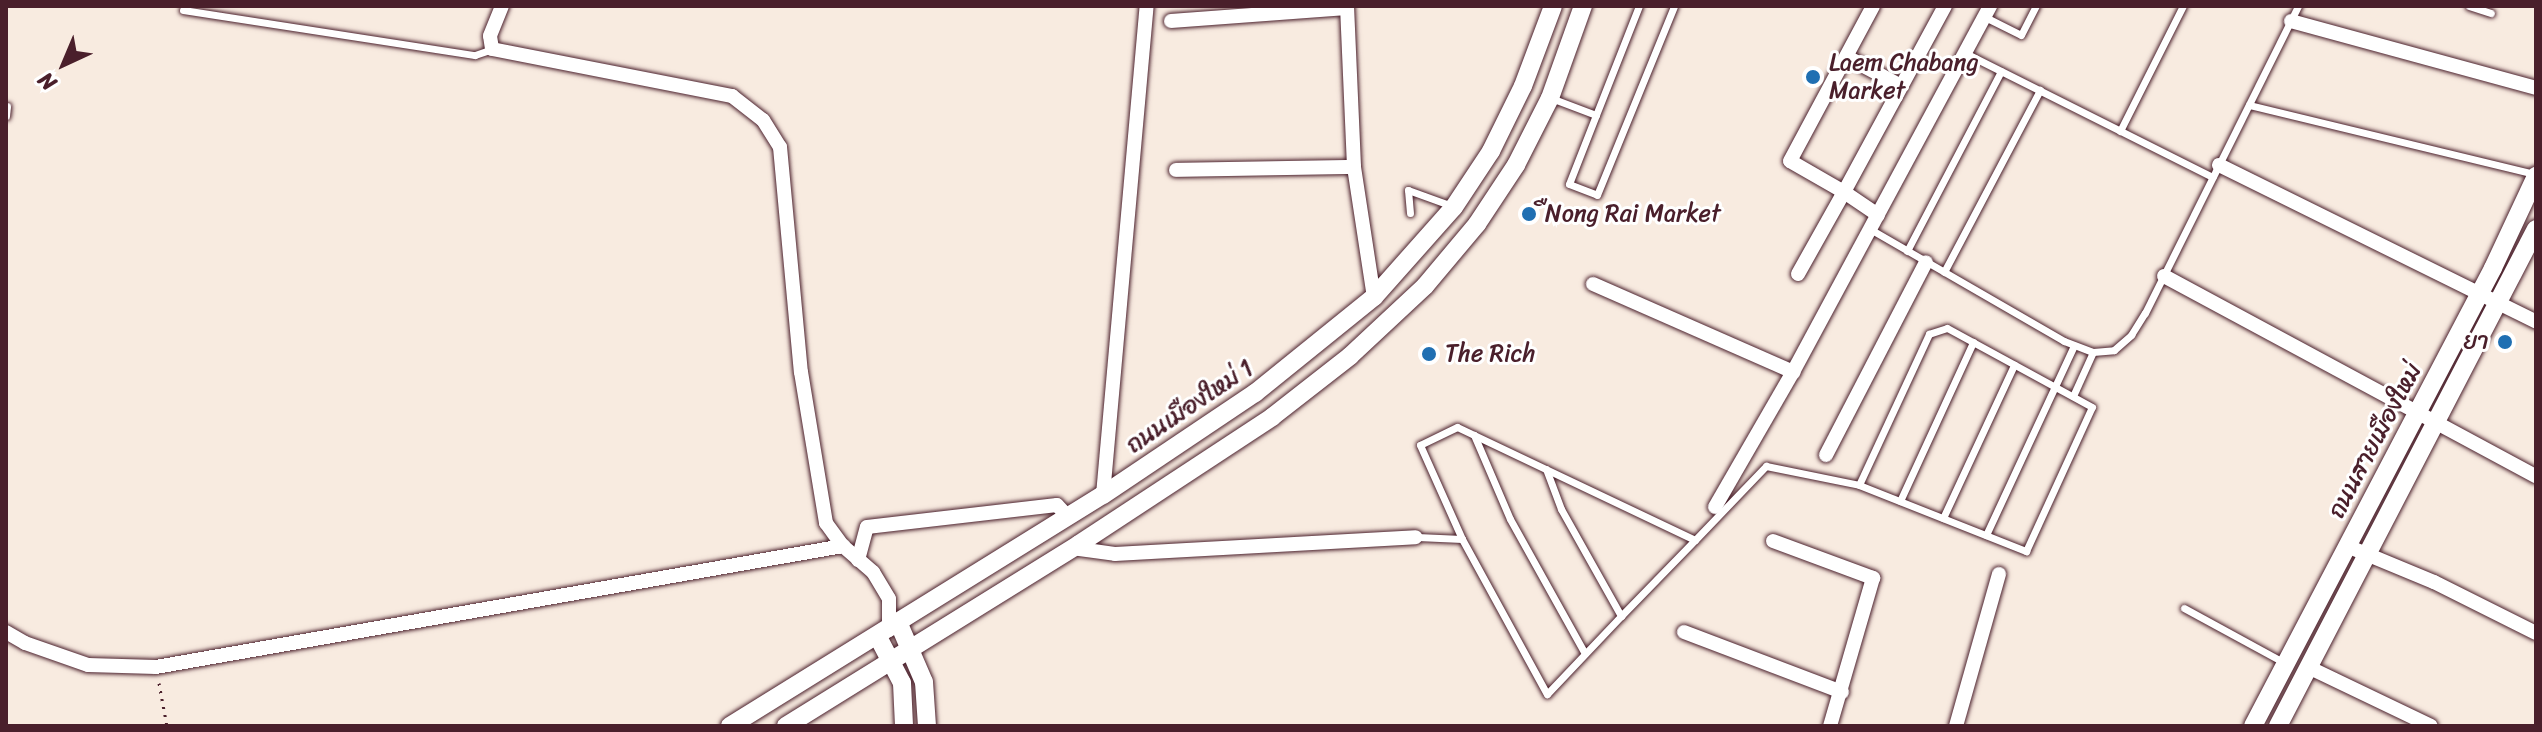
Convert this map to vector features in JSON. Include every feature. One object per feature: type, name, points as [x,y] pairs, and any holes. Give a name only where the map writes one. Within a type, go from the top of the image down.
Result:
[{"type":"street","points":[[502,6],[490,36],[492,49],[732,96],[763,120],[780,147],[801,372],[826,523],[843,546],[873,572],[889,599],[889,630],[893,662],[902,683],[904,726]]},
{"type":"street","points":[[1103,495],[1147,6]]},
{"type":"street","name":"ถนนเมืองใหม่ 1","points":[[730,726],[1103,495],[1255,393],[1374,297],[1454,207],[1491,151],[1523,86],[1553,6]]},
{"type":"street","points":[[786,726],[912,650],[1272,417],[1350,356],[1414,296],[1477,224],[1516,165],[1550,98],[1583,6]]},
{"type":"street","points":[[1873,6],[1790,161],[1878,215]]},
{"type":"street","points":[[1798,274],[1945,6]]},
{"type":"street","points":[[1171,21],[1347,7],[1354,167],[1374,297]]},
{"type":"street","points":[[2294,10],[2536,88]]},
{"type":"street","points":[[1715,507],[1793,372],[1988,11]]},
{"type":"street","points":[[1847,57],[1901,86]]},
{"type":"street","points":[[1176,170],[1354,167]]},
{"type":"street","points":[[2216,171],[2480,292],[2536,322]]},
{"type":"street","name":"ถนนสายเมืองใหม่","points":[[2253,726],[2480,292],[2536,175]]},
{"type":"street","name":"ถนนสายเมืองใหม่","points":[[2278,726],[2500,304],[2536,229]]},
{"type":"street","points":[[1826,455],[1926,262]]},
{"type":"street","points":[[2164,276],[2536,476]]},
{"type":"street","points":[[1593,284],[1793,372]]},
{"type":"street","points":[[858,560],[867,527],[1057,505],[1068,517]]},
{"type":"street","points":[[1072,548],[1097,554],[1115,554],[1416,537]]},
{"type":"street","points":[[1773,541],[1873,578],[1830,726]]},
{"type":"street","points":[[6,632],[25,643],[88,665],[156,667],[843,546]]},
{"type":"street","points":[[2347,546],[2536,633]]},
{"type":"street","points":[[1956,726],[1999,574]]},
{"type":"street","points":[[889,630],[912,650],[924,682],[927,726]]},
{"type":"street","points":[[1684,632],[1842,692]]},
{"type":"street","points":[[2308,667],[2431,726]]},
{"type":"lane","points":[[1639,6],[1569,184],[1597,195],[1674,6]]},
{"type":"lane","points":[[1988,11],[2021,35],[2036,6]]},
{"type":"lane","points":[[2120,131],[2183,6]]},
{"type":"lane","points":[[2469,6],[2491,13]]},
{"type":"lane","points":[[183,10],[475,55],[492,49]]},
{"type":"lane","points":[[1870,229],[2074,345],[2093,352],[2114,350],[2131,335],[2164,276],[2294,10]]},
{"type":"lane","points":[[1965,53],[2120,131],[2216,171]]},
{"type":"lane","points":[[1907,251],[2001,71]]},
{"type":"lane","points":[[1944,272],[2040,90]]},
{"type":"lane","points":[[1550,98],[1596,115]]},
{"type":"lane","points":[[2249,105],[2536,175]]},
{"type":"lane","points":[[6,116],[7,106]]},
{"type":"lane","points":[[1410,213],[1408,190],[1454,207]]},
{"type":"lane","points":[[1695,540],[1457,427],[1420,445],[1462,539],[1547,694],[1621,616],[1695,540],[1766,466],[1859,485],[2026,551],[2092,407],[1947,328],[1929,334],[1859,485]]},
{"type":"lane","points":[[1900,501],[1973,342]]},
{"type":"lane","points":[[1986,535],[2074,345]]},
{"type":"lane","points":[[2073,396],[2093,352]]},
{"type":"lane","points":[[1943,518],[2014,365]]},
{"type":"lane","points":[[1474,435],[1510,519],[1585,654]]},
{"type":"lane","points":[[1546,469],[1561,509],[1621,616]]},
{"type":"lane","points":[[1416,537],[1462,539]]},
{"type":"lane","points":[[2184,608],[2285,664]]},
{"type":"path","points":[[156,667],[167,726]]},
{"type":"place","name":"Laem Chabang Market","points":[[1813,77]]},
{"type":"place","name":"ืNong Rai Market","points":[[1529,214]]},
{"type":"place","name":"ยา","points":[[2505,342]]},
{"type":"place","name":"The Rich","points":[[1429,354]]}]
